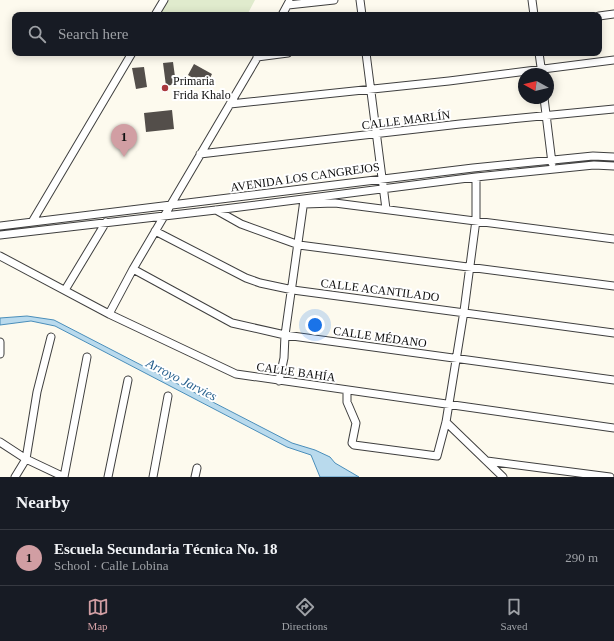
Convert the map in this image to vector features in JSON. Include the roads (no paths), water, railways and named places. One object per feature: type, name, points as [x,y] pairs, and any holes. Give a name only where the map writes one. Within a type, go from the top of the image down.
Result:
[{"type":"street","points":[[157,12],[164,0]]},
{"type":"street","points":[[284,12],[289,2],[334,0]]},
{"type":"street","points":[[360,0],[362,12]]},
{"type":"street","points":[[532,0],[534,12]]},
{"type":"street","points":[[602,16],[614,14]]},
{"type":"street","points":[[32,222],[130,56]]},
{"type":"street","points":[[109,314],[133,269],[257,56]]},
{"type":"street","points":[[366,56],[378,135],[386,209]]},
{"type":"street","points":[[539,56],[541,68]]},
{"type":"street","points":[[554,70],[614,60]]},
{"type":"street","points":[[230,104],[371,88],[518,74]]},
{"type":"street","points":[[545,104],[552,169]]},
{"type":"street","name":"CALLE MARLÍN","points":[[200,154],[546,115],[614,109]]},
{"type":"street","name":"AVENIDA LOS CANGREJOS","points":[[0,226],[170,206],[383,178],[593,156],[614,157]]},
{"type":"street","name":"AVENIDA LOS CANGREJOS","points":[[0,235],[165,215],[304,201],[384,188],[476,177],[594,165],[614,166]]},
{"type":"street","points":[[347,390],[347,402],[356,420],[352,443],[354,445],[437,456],[446,422],[464,311],[476,220],[476,177]]},
{"type":"street","points":[[279,381],[284,358],[285,335],[299,245],[304,201],[335,203],[476,220],[614,240]]},
{"type":"street","points":[[216,210],[240,224],[299,245],[614,286]]},
{"type":"street","points":[[65,290],[106,222]]},
{"type":"street","name":"CALLE ACANTILADO","points":[[156,231],[252,281],[292,290],[464,311],[614,333]]},
{"type":"street","name":"CALLE BAHÍA","points":[[0,256],[109,314],[228,371],[279,381],[614,428]]},
{"type":"street","name":"CALLE MÉDANO","points":[[133,269],[232,323],[285,335],[614,380]]},
{"type":"street","points":[[15,477],[26,459],[37,392],[51,337]]},
{"type":"street","points":[[0,342],[0,354]]},
{"type":"street","points":[[0,442],[26,459],[64,477],[87,357]]},
{"type":"street","points":[[108,477],[128,380]]},
{"type":"street","points":[[153,477],[168,396]]},
{"type":"street","points":[[446,422],[503,477]]},
{"type":"street","points":[[487,461],[610,477]]},
{"type":"street","points":[[195,477],[197,468]]},
{"type":"water","name":"Arroyo Jarvies","points":[[27,316],[54,320],[292,443],[315,450],[330,457],[335,463],[359,477],[320,477],[311,455],[287,447],[55,326],[31,321],[0,325],[0,318]]},
{"type":"place","name":"Primaria Frida Khalo","points":[[165,88]]},
{"type":"place","name":"Escuela Secundaria Técnica No. 18","points":[[124,157]]}]
